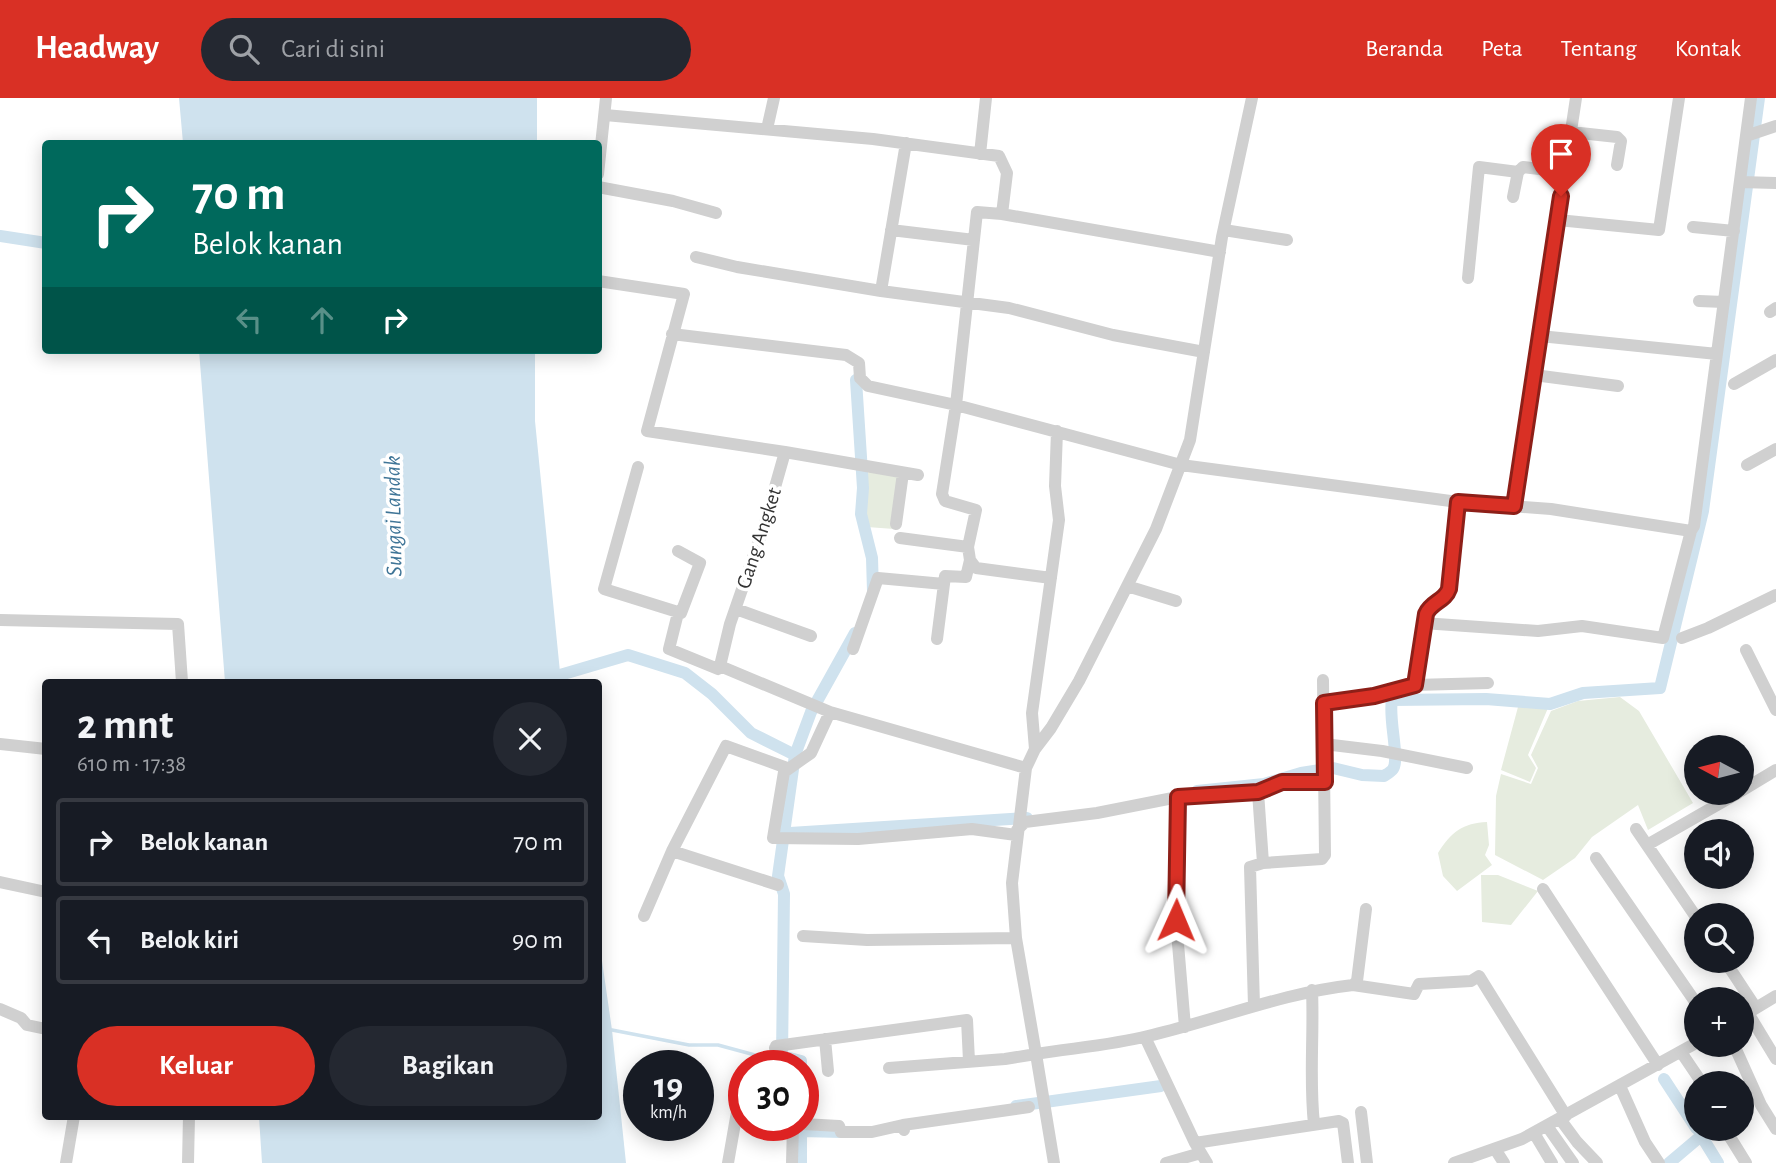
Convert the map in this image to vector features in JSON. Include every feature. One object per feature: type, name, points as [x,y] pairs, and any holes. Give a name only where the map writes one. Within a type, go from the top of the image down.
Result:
[{"type":"street","points":[[601,140],[606,98]]},
{"type":"street","points":[[766,129],[774,98]]},
{"type":"street","points":[[979,154],[986,98]]},
{"type":"street","points":[[1054,1163],[1016,938],[1012,883],[1026,768],[1035,749],[1079,681],[1156,529],[1181,465],[1192,430],[1220,252],[1252,98]]},
{"type":"street","points":[[1514,506],[1576,98]]},
{"type":"street","points":[[1558,220],[1659,230],[1679,98]]},
{"type":"street","points":[[1423,623],[1538,631],[1582,626],[1663,638],[1690,531],[1694,526],[1734,231],[1744,182],[1751,98]]},
{"type":"street","points":[[604,115],[906,143],[999,156],[1007,173],[1002,214]]},
{"type":"street","points":[[1746,136],[1776,126]]},
{"type":"street","points":[[1571,132],[1617,137],[1621,141],[1617,165]]},
{"type":"street","points":[[881,290],[906,143]]},
{"type":"street","points":[[1468,278],[1479,167],[1518,172]]},
{"type":"street","points":[[1513,197],[1518,172],[1523,167],[1564,173]]},
{"type":"street","points":[[1744,182],[1776,183]]},
{"type":"street","points":[[602,188],[673,201],[716,213]]},
{"type":"street","points":[[937,639],[946,576],[967,577],[976,510],[945,501],[942,494],[956,405],[977,212],[1220,252]]},
{"type":"street","points":[[1693,227],[1734,231]]},
{"type":"street","points":[[891,230],[974,240]]},
{"type":"street","points":[[1224,230],[1287,240]]},
{"type":"street","points":[[696,257],[737,267],[1019,310],[1113,335],[1204,352]]},
{"type":"street","points":[[602,282],[684,294],[647,431],[918,475]]},
{"type":"street","points":[[1699,301],[1724,302]]},
{"type":"street","points":[[672,334],[846,355],[855,358],[859,363],[860,377],[868,386],[956,405],[1181,465],[1458,502],[1551,509],[1690,531]]},
{"type":"street","points":[[1540,336],[1717,354]]},
{"type":"street","points":[[1734,384],[1776,360]]},
{"type":"street","points":[[1534,375],[1618,386]]},
{"type":"street","points":[[1035,749],[1032,713],[1059,520],[1055,486],[1057,431]]},
{"type":"street","points":[[1746,465],[1776,449]]},
{"type":"street","name":"Gang Angket","points":[[720,666],[785,452]]},
{"type":"street","points":[[638,467],[604,589],[684,612],[700,563],[678,551]]},
{"type":"street","points":[[896,524],[903,473]]},
{"type":"street","points":[[1415,685],[1423,623],[1431,604],[1448,593],[1458,502]]},
{"type":"street","points":[[900,538],[969,553]]},
{"type":"street","points":[[969,553],[976,568],[1051,578]]},
{"type":"street","points":[[853,649],[878,578],[944,584]]},
{"type":"street","points":[[1127,586],[1176,601]]},
{"type":"street","points":[[1682,638],[1773,596],[1776,610]]},
{"type":"street","points":[[736,609],[811,636]]},
{"type":"street","points":[[678,612],[669,649],[718,668],[720,666],[821,708],[1026,768]]},
{"type":"street","points":[[0,620],[178,624],[182,679]]},
{"type":"street","points":[[1746,650],[1776,710]]},
{"type":"street","points":[[1254,1006],[1249,869],[1263,863],[1325,857],[1323,680]]},
{"type":"street","points":[[1324,703],[1374,696],[1415,685],[1488,683]]},
{"type":"street","points":[[821,708],[811,753],[792,765],[772,834],[781,840],[858,839],[1017,825],[1178,797],[1258,792],[1282,782],[1325,778]]},
{"type":"street","points":[[0,744],[42,748]]},
{"type":"street","points":[[1324,744],[1395,753],[1467,768]]},
{"type":"street","points":[[644,916],[672,851],[726,746],[792,765]]},
{"type":"street","points":[[1754,783],[1776,770]]},
{"type":"street","points":[[1258,792],[1263,863]]},
{"type":"street","points":[[1178,797],[1176,920],[1185,1027]]},
{"type":"street","points":[[1647,845],[1717,805]]},
{"type":"street","points":[[1636,829],[1686,903]]},
{"type":"street","points":[[672,851],[778,885]]},
{"type":"street","points":[[1596,859],[1685,987]]},
{"type":"street","points":[[0,882],[42,891]]},
{"type":"street","points":[[1543,889],[1658,1065]]},
{"type":"street","points":[[1353,985],[1357,982],[1366,909]]},
{"type":"street","points":[[803,936],[867,940],[1016,938]]},
{"type":"street","points":[[889,1068],[1036,1054],[1145,1037],[1312,990],[1353,985],[1414,994],[1419,984],[1471,982],[1479,976],[1577,1142],[1597,1163]]},
{"type":"street","points":[[1312,990],[1310,1080],[1314,1124]]},
{"type":"street","points":[[1754,1009],[1776,996]]},
{"type":"street","points":[[0,1009],[21,1018],[27,1024],[42,1028]]},
{"type":"street","points":[[778,1050],[776,1047],[967,1020],[969,1061]]},
{"type":"street","points":[[1754,1022],[1776,1059]]},
{"type":"street","points":[[1145,1037],[1201,1153]]},
{"type":"street","points":[[825,1039],[828,1071]]},
{"type":"street","points":[[1454,1163],[1534,1133],[1684,1050]]},
{"type":"street","points":[[1681,1052],[1694,1071]]},
{"type":"street","points":[[1739,1057],[1761,1105],[1776,1129]]},
{"type":"street","points":[[1620,1086],[1645,1142],[1659,1163]]},
{"type":"street","points":[[819,1125],[839,1126],[841,1132],[872,1132],[1029,1107]]},
{"type":"street","points":[[1361,1112],[1367,1163]]},
{"type":"street","points":[[66,1163],[74,1120]]},
{"type":"street","points":[[188,1163],[189,1120]]},
{"type":"street","points":[[1166,1163],[1314,1124],[1343,1122],[1348,1163]]},
{"type":"street","points":[[1547,1126],[1573,1163]]},
{"type":"street","points":[[1534,1133],[1552,1163]]},
{"type":"street","points":[[728,1163],[732,1141]]},
{"type":"street","points":[[792,1163],[793,1141]]},
{"type":"street","points":[[1732,1141],[1746,1163]]},
{"type":"street","points":[[1494,1149],[1504,1163]]},
{"type":"shaded area","points":[[869,468],[903,473],[894,529],[867,527],[864,497]]},
{"type":"shaded area","points":[[1620,697],[1639,711],[1684,788],[1684,805],[1690,805],[1648,830],[1638,805],[1592,837],[1575,858],[1543,880],[1495,855],[1496,796],[1501,774],[1531,784],[1538,768],[1531,755],[1551,711],[1578,701]]},
{"type":"shaded area","points":[[1518,707],[1548,708],[1528,755],[1536,768],[1530,782],[1501,770]]},
{"type":"shaded area","points":[[1487,822],[1489,845],[1485,855],[1492,865],[1457,891],[1443,876],[1438,853],[1458,830],[1471,824]]},
{"type":"shaded area","points":[[1481,875],[1498,875],[1538,891],[1511,925],[1482,922]]},
{"type":"water","points":[[179,98],[537,98],[537,140],[183,140]]},
{"type":"water","name":"Sungai Landak","points":[[199,354],[535,354],[535,421],[561,679],[225,679]]},
{"type":"water","points":[[602,961],[626,1163],[262,1163],[259,1120],[602,1120]]},
{"type":"waterway","points":[[1197,791],[1264,784],[1301,773],[1333,768],[1362,775],[1384,776],[1395,764],[1392,700],[1486,699],[1550,704],[1583,693],[1660,688],[1703,511],[1759,98]]},
{"type":"waterway","points":[[0,236],[42,242]]},
{"type":"waterway","points":[[856,380],[863,488],[861,514],[872,558],[873,591]]},
{"type":"waterway","points":[[782,1050],[784,894],[778,876],[795,755],[811,712],[855,633]]},
{"type":"waterway","points":[[560,675],[628,655],[685,673],[712,694],[751,733],[795,755]]},
{"type":"waterway","points":[[790,833],[1027,818]]},
{"type":"waterway","points":[[612,1030],[689,1045],[718,1045],[736,1050]]},
{"type":"waterway","points":[[1664,1079],[1684,1110]]},
{"type":"waterway","points":[[1016,1106],[1161,1086]]},
{"type":"waterway","points":[[819,1131],[842,1132]]},
{"type":"waterway","points":[[801,1141],[801,1163]]},
{"type":"waterway","points":[[1669,1163],[1695,1141]]},
{"type":"waterway","points":[[1705,1141],[1718,1163]]},
{"type":"route","points":[[1176,920],[1178,797],[1258,792],[1287,781],[1325,782],[1324,703],[1374,696],[1415,685],[1426,614],[1431,604],[1445,596],[1449,589],[1458,502],[1514,506],[1561,196]]}]
